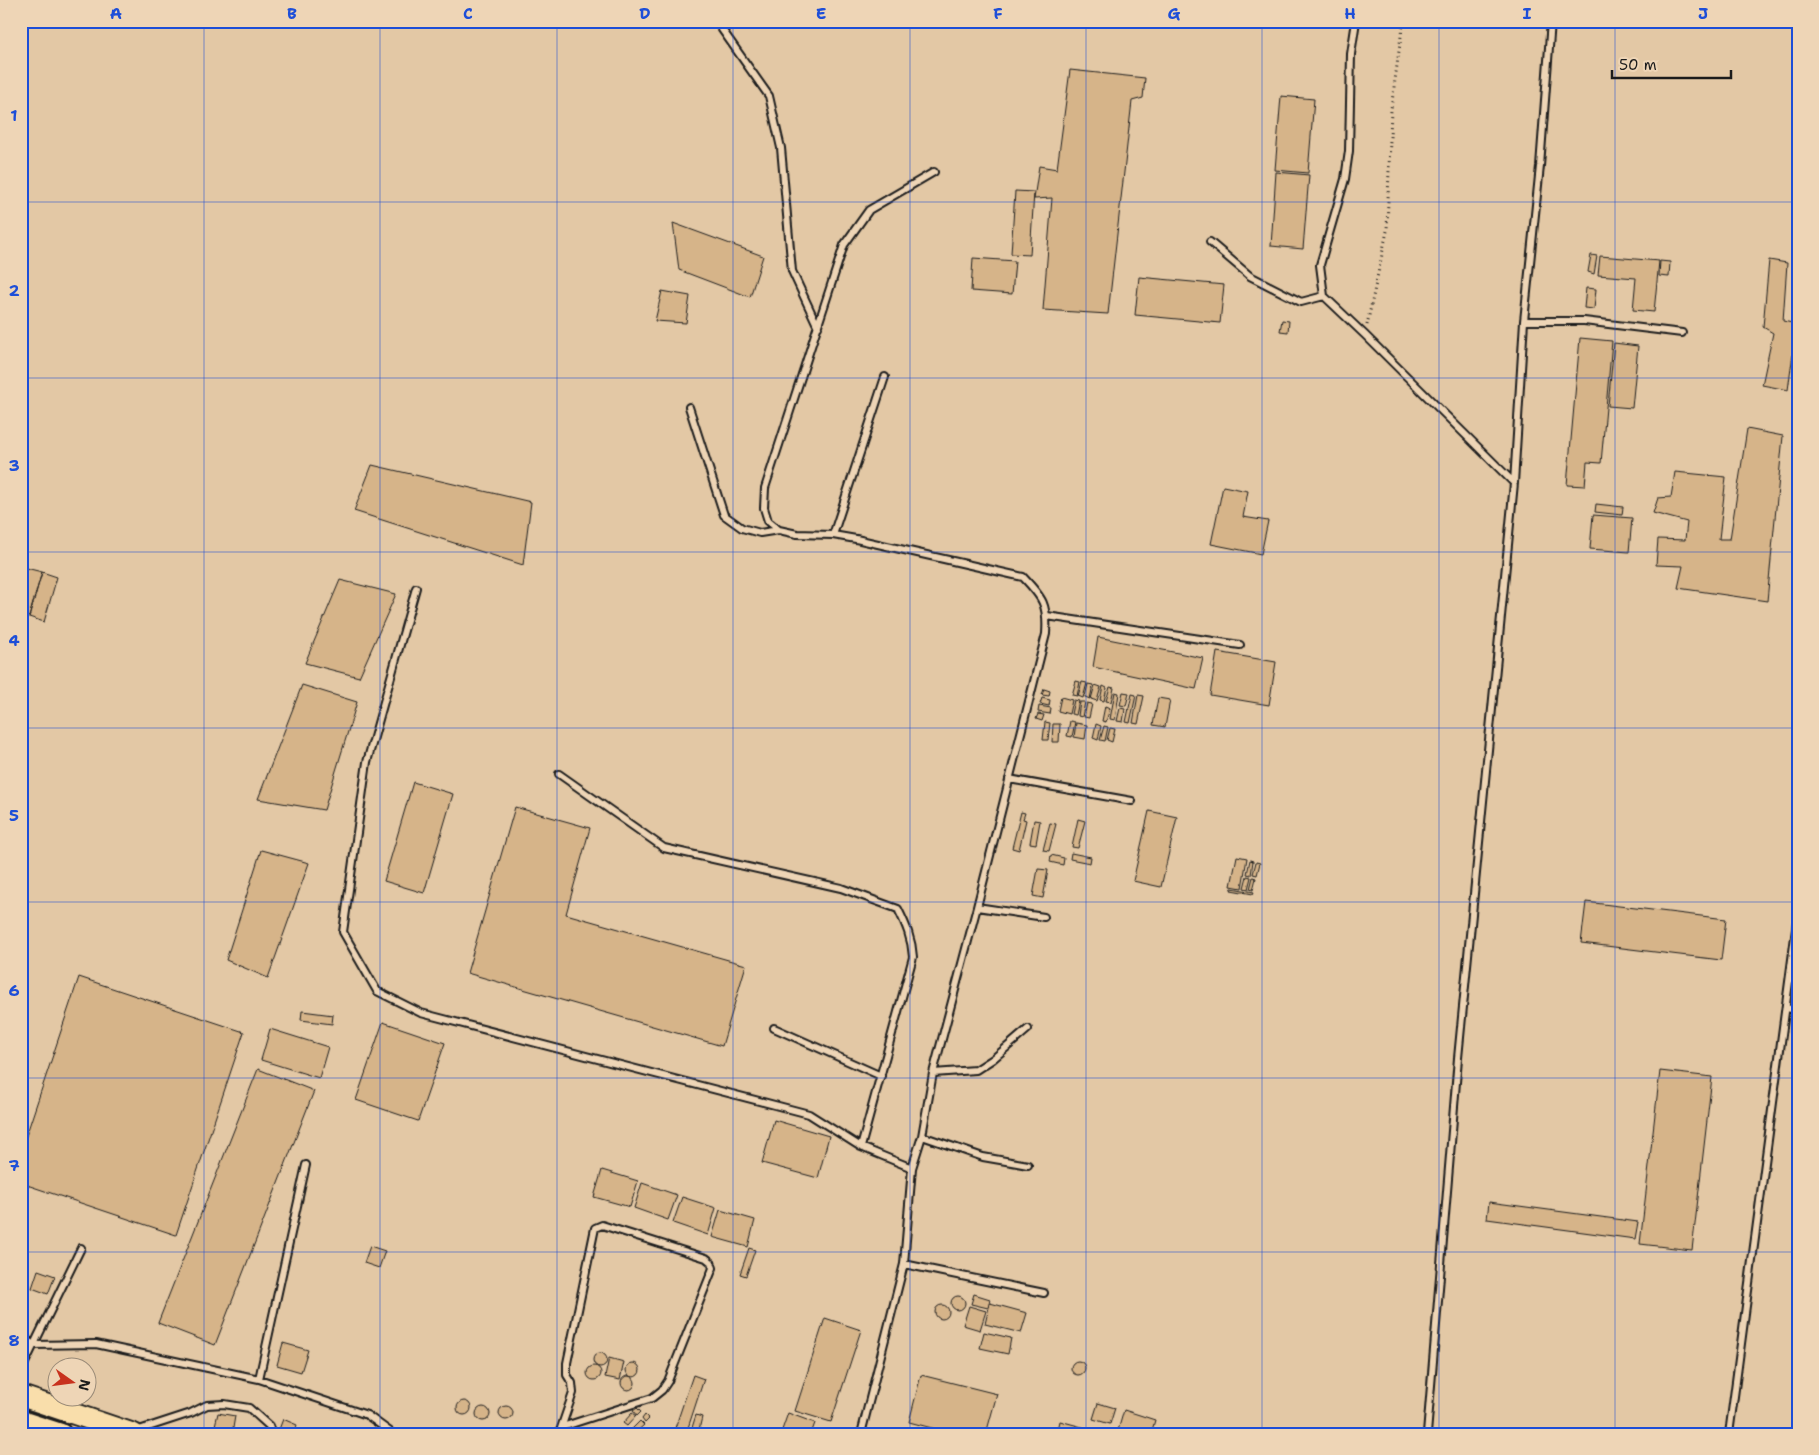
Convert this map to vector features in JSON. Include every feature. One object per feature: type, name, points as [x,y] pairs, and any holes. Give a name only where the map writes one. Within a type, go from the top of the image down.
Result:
[{"type":"main road","points":[[21,1396],[132,1433]]},
{"type":"main road","points":[[21,1421],[61,1434]]},
{"type":"lane","points":[[716,21],[769,96],[781,148],[792,271],[818,327]]},
{"type":"lane","points":[[1356,21],[1352,54],[1349,151],[1345,178],[1320,265],[1324,296],[1514,483]]},
{"type":"lane","points":[[1428,1434],[1459,1048],[1514,483],[1524,321],[1540,166],[1551,21]]},
{"type":"lane","points":[[779,530],[768,520],[764,508],[765,488],[844,245],[869,210],[934,172]]},
{"type":"lane","points":[[1210,242],[1250,276],[1301,302],[1324,296]]},
{"type":"lane","points":[[1524,321],[1584,320],[1682,333]]},
{"type":"lane","points":[[833,535],[885,377]]},
{"type":"lane","points":[[689,407],[724,515],[742,528],[760,533],[779,530],[797,534],[833,535],[1023,577],[1040,595],[1047,616],[1046,634],[933,1073],[922,1136],[912,1168],[904,1264],[861,1434]]},
{"type":"lane","points":[[416,588],[367,762],[344,932],[377,991],[421,1013],[809,1114],[861,1147],[912,1168]]},
{"type":"lane","points":[[1047,616],[1240,645]]},
{"type":"lane","points":[[559,774],[664,848],[841,888],[898,909],[906,924],[912,942],[913,957],[861,1147]]},
{"type":"lane","points":[[1009,779],[1132,802]]},
{"type":"lane","points":[[977,907],[1044,917]]},
{"type":"lane","points":[[1729,1434],[1798,914]]},
{"type":"lane","points":[[1786,1008],[1798,1010]]},
{"type":"lane","points":[[774,1028],[881,1076]]},
{"type":"lane","points":[[933,1073],[976,1070],[993,1059],[1028,1028]]},
{"type":"lane","points":[[922,1136],[983,1156],[1028,1165]]},
{"type":"lane","points":[[259,1379],[306,1166]]},
{"type":"lane","points":[[602,1225],[706,1258],[711,1262],[713,1268],[668,1381],[662,1390],[652,1398],[561,1430],[573,1393],[572,1383],[567,1375],[566,1363],[595,1228],[602,1225]]},
{"type":"lane","points":[[21,1371],[81,1248]]},
{"type":"lane","points":[[904,1264],[1044,1293]]},
{"type":"lane","points":[[21,1335],[33,1345],[96,1344],[259,1379],[367,1415],[393,1434]]},
{"type":"lane","points":[[132,1433],[190,1413],[207,1405],[224,1404],[249,1408],[269,1426],[272,1434]]},
{"type":"path","points":[[1365,335],[1387,231],[1391,109],[1402,29],[1405,21]]},
{"type":"shaded area","points":[[21,21],[1798,21],[1798,1434],[21,1434]]},
{"type":"building","points":[[1070,70],[1145,78],[1143,98],[1132,101],[1108,314],[1043,310],[1052,198],[1034,199],[1039,166],[1057,169]]},
{"type":"building","points":[[1281,96],[1314,99],[1308,173],[1275,170]]},
{"type":"building","points":[[1276,172],[1309,175],[1303,249],[1271,246]]},
{"type":"building","points":[[1015,191],[1034,192],[1030,255],[1011,254]]},
{"type":"building","points":[[673,223],[763,256],[750,297],[679,270]]},
{"type":"building","points":[[1591,255],[1597,256],[1594,274],[1588,272]]},
{"type":"building","points":[[1600,256],[1659,261],[1654,312],[1633,310],[1636,278],[1598,275]]},
{"type":"building","points":[[973,258],[1015,261],[1012,294],[971,291]]},
{"type":"building","points":[[1769,260],[1787,263],[1783,321],[1797,324],[1788,390],[1762,385],[1773,333],[1763,327]]},
{"type":"building","points":[[1660,261],[1670,262],[1669,277],[1659,276]]},
{"type":"building","points":[[1139,277],[1224,285],[1220,323],[1135,315]]},
{"type":"building","points":[[1586,288],[1596,289],[1594,309],[1584,308]]},
{"type":"building","points":[[662,291],[690,296],[686,323],[655,321]]},
{"type":"building","points":[[1282,320],[1289,321],[1288,332],[1280,331]]},
{"type":"building","points":[[1580,338],[1612,341],[1601,463],[1587,462],[1585,486],[1567,485]]},
{"type":"building","points":[[1614,343],[1638,346],[1632,408],[1608,406]]},
{"type":"building","points":[[1747,429],[1783,436],[1767,601],[1678,588],[1683,566],[1656,565],[1658,539],[1685,540],[1687,522],[1653,513],[1658,498],[1671,497],[1675,472],[1726,477],[1719,539],[1730,539]]},
{"type":"building","points":[[372,465],[531,502],[523,565],[354,511]]},
{"type":"building","points":[[1223,486],[1248,491],[1243,517],[1268,521],[1261,554],[1211,544]]},
{"type":"building","points":[[1596,504],[1623,507],[1622,515],[1595,512]]},
{"type":"building","points":[[1593,515],[1632,518],[1629,552],[1590,549]]},
{"type":"building","points":[[21,567],[26,568],[21,584]]},
{"type":"building","points":[[26,568],[42,572],[29,617],[21,616],[21,584]]},
{"type":"building","points":[[42,572],[57,577],[44,622],[29,617]]},
{"type":"building","points":[[340,580],[396,594],[359,677],[305,663]]},
{"type":"building","points":[[1098,637],[1203,658],[1196,689],[1093,667]]},
{"type":"building","points":[[1217,652],[1276,662],[1269,705],[1210,695]]},
{"type":"building","points":[[1076,681],[1080,682],[1077,696],[1072,695]]},
{"type":"building","points":[[1082,682],[1087,683],[1083,698],[1078,696]]},
{"type":"building","points":[[1088,684],[1093,685],[1090,699],[1085,697]]},
{"type":"building","points":[[302,685],[357,702],[324,810],[258,799]]},
{"type":"building","points":[[1095,685],[1101,687],[1097,701],[1091,699]]},
{"type":"building","points":[[1103,686],[1107,688],[1104,701],[1100,700]]},
{"type":"building","points":[[1110,687],[1114,688],[1111,702],[1106,701]]},
{"type":"building","points":[[1044,689],[1050,691],[1049,696],[1042,695]]},
{"type":"building","points":[[1115,692],[1119,693],[1115,720],[1110,719]]},
{"type":"building","points":[[1123,692],[1129,693],[1126,706],[1120,705]]},
{"type":"building","points":[[1132,694],[1136,695],[1130,723],[1126,722]]},
{"type":"building","points":[[1138,695],[1144,696],[1138,724],[1133,723]]},
{"type":"building","points":[[1061,697],[1072,700],[1069,714],[1058,711]]},
{"type":"building","points":[[1042,698],[1050,700],[1049,706],[1040,704]]},
{"type":"building","points":[[1158,698],[1170,700],[1165,727],[1153,725]]},
{"type":"building","points":[[1074,700],[1079,701],[1076,715],[1071,714]]},
{"type":"building","points":[[1080,702],[1085,702],[1082,717],[1078,716]]},
{"type":"building","points":[[1087,703],[1092,704],[1089,718],[1084,717]]},
{"type":"building","points":[[1039,706],[1051,708],[1050,714],[1038,712]]},
{"type":"building","points":[[1105,706],[1110,708],[1106,722],[1102,721]]},
{"type":"building","points":[[1120,708],[1125,709],[1123,722],[1117,721]]},
{"type":"building","points":[[1038,714],[1044,715],[1042,721],[1036,719]]},
{"type":"building","points":[[1070,721],[1075,722],[1072,737],[1067,736]]},
{"type":"building","points":[[1045,722],[1050,723],[1048,740],[1043,740]]},
{"type":"building","points":[[1076,723],[1087,725],[1085,739],[1074,737]]},
{"type":"building","points":[[1053,724],[1060,724],[1059,742],[1052,742]]},
{"type":"building","points":[[1096,724],[1101,726],[1098,740],[1093,738]]},
{"type":"building","points":[[1104,726],[1108,727],[1105,741],[1100,740]]},
{"type":"building","points":[[1110,728],[1115,729],[1112,742],[1107,740]]},
{"type":"building","points":[[413,782],[453,794],[424,893],[384,881]]},
{"type":"building","points":[[515,807],[590,828],[566,914],[746,965],[722,1046],[467,973]]},
{"type":"building","points":[[1149,811],[1177,817],[1161,887],[1133,881]]},
{"type":"building","points":[[1021,812],[1025,813],[1023,819],[1026,820],[1019,850],[1012,848]]},
{"type":"building","points":[[1078,819],[1085,821],[1078,848],[1072,847]]},
{"type":"building","points":[[1034,820],[1040,821],[1036,844],[1030,843]]},
{"type":"building","points":[[1050,823],[1056,824],[1049,851],[1043,850]]},
{"type":"building","points":[[261,850],[309,863],[268,978],[226,960]]},
{"type":"building","points":[[1071,853],[1091,857],[1090,863],[1070,859]]},
{"type":"building","points":[[1051,855],[1064,858],[1063,865],[1050,862]]},
{"type":"building","points":[[1237,856],[1247,858],[1242,888],[1231,886]]},
{"type":"building","points":[[1250,860],[1253,861],[1251,875],[1247,874]]},
{"type":"building","points":[[1256,862],[1260,863],[1257,875],[1253,874]]},
{"type":"building","points":[[1038,869],[1048,870],[1043,898],[1033,896]]},
{"type":"building","points":[[1247,876],[1251,877],[1248,889],[1244,888]]},
{"type":"building","points":[[1253,877],[1256,878],[1253,890],[1250,889]]},
{"type":"building","points":[[1232,888],[1254,892],[1253,894],[1231,890]]},
{"type":"building","points":[[1586,902],[1726,919],[1721,960],[1581,943]]},
{"type":"building","points":[[79,977],[244,1032],[176,1235],[21,1183],[21,1151]]},
{"type":"building","points":[[302,1011],[333,1015],[332,1024],[301,1020]]},
{"type":"building","points":[[383,1022],[445,1043],[418,1121],[356,1100]]},
{"type":"building","points":[[270,1029],[328,1047],[319,1078],[261,1060]]},
{"type":"building","points":[[258,1069],[314,1091],[215,1345],[158,1323]]},
{"type":"building","points":[[1660,1071],[1712,1077],[1692,1250],[1640,1244]]},
{"type":"building","points":[[774,1120],[829,1136],[818,1178],[762,1163]]},
{"type":"building","points":[[602,1170],[638,1181],[630,1207],[594,1197]]},
{"type":"building","points":[[642,1183],[677,1195],[668,1220],[634,1208]]},
{"type":"building","points":[[682,1197],[716,1208],[708,1235],[673,1223]]},
{"type":"building","points":[[1489,1202],[1638,1222],[1635,1239],[1487,1219]]},
{"type":"building","points":[[720,1210],[755,1220],[748,1247],[712,1237]]},
{"type":"building","points":[[370,1246],[385,1251],[379,1268],[364,1263]]},
{"type":"building","points":[[749,1248],[755,1250],[746,1276],[740,1274]]},
{"type":"building","points":[[38,1270],[55,1276],[48,1294],[32,1288]]},
{"type":"building","points":[[974,1294],[990,1299],[988,1308],[971,1304]]},
{"type":"building","points":[[958,1296],[963,1298],[965,1303],[963,1308],[958,1310],[953,1308],[951,1303],[953,1298]]},
{"type":"building","points":[[990,1303],[1027,1313],[1021,1333],[985,1324]]},
{"type":"building","points":[[942,1305],[947,1307],[949,1312],[947,1317],[942,1319],[937,1317],[935,1312],[937,1307]]},
{"type":"building","points":[[969,1306],[986,1311],[980,1330],[963,1325]]},
{"type":"building","points":[[825,1318],[861,1330],[831,1422],[795,1411]]},
{"type":"building","points":[[984,1332],[1011,1338],[1008,1354],[980,1348]]},
{"type":"building","points":[[283,1343],[308,1350],[301,1372],[277,1365]]},
{"type":"building","points":[[600,1353],[605,1355],[607,1360],[605,1365],[600,1367],[595,1365],[593,1360],[595,1355]]},
{"type":"building","points":[[609,1358],[624,1362],[620,1380],[605,1377]]},
{"type":"building","points":[[1078,1361],[1083,1363],[1085,1368],[1083,1373],[1078,1375],[1073,1373],[1071,1368],[1073,1363]]},
{"type":"building","points":[[633,1363],[638,1365],[640,1370],[638,1375],[633,1377],[628,1375],[626,1370],[628,1365]]},
{"type":"building","points":[[594,1366],[599,1368],[601,1373],[599,1378],[594,1380],[589,1378],[587,1373],[589,1368]]},
{"type":"building","points":[[693,1375],[704,1379],[686,1434],[673,1434]]},
{"type":"building","points":[[921,1375],[997,1394],[986,1434],[955,1434],[909,1422]]},
{"type":"building","points":[[628,1376],[633,1378],[635,1383],[633,1388],[628,1390],[623,1388],[621,1383],[623,1378]]},
{"type":"building","points":[[464,1401],[469,1403],[471,1408],[469,1413],[464,1415],[459,1413],[457,1408],[459,1403]]},
{"type":"building","points":[[1098,1403],[1115,1408],[1110,1424],[1093,1419]]},
{"type":"building","points":[[506,1406],[511,1408],[513,1413],[511,1418],[506,1420],[501,1418],[499,1413],[501,1408]]},
{"type":"building","points":[[483,1407],[488,1409],[490,1414],[488,1419],[483,1421],[478,1419],[476,1414],[478,1409]]},
{"type":"building","points":[[637,1408],[641,1412],[637,1416],[633,1411]]},
{"type":"building","points":[[1124,1410],[1155,1420],[1151,1434],[1117,1434]]},
{"type":"building","points":[[218,1413],[235,1416],[232,1434],[213,1434]]},
{"type":"building","points":[[632,1413],[636,1416],[627,1426],[623,1423]]},
{"type":"building","points":[[788,1413],[815,1423],[811,1434],[781,1433]]},
{"type":"building","points":[[645,1415],[649,1419],[645,1423],[642,1419]]},
{"type":"building","points":[[696,1415],[702,1417],[698,1434],[690,1434]]},
{"type":"building","points":[[283,1419],[297,1425],[293,1434],[278,1432]]},
{"type":"building","points":[[640,1421],[644,1425],[635,1433],[631,1430]]},
{"type":"building","points":[[1060,1421],[1097,1431],[1096,1434],[1057,1434]]}]
